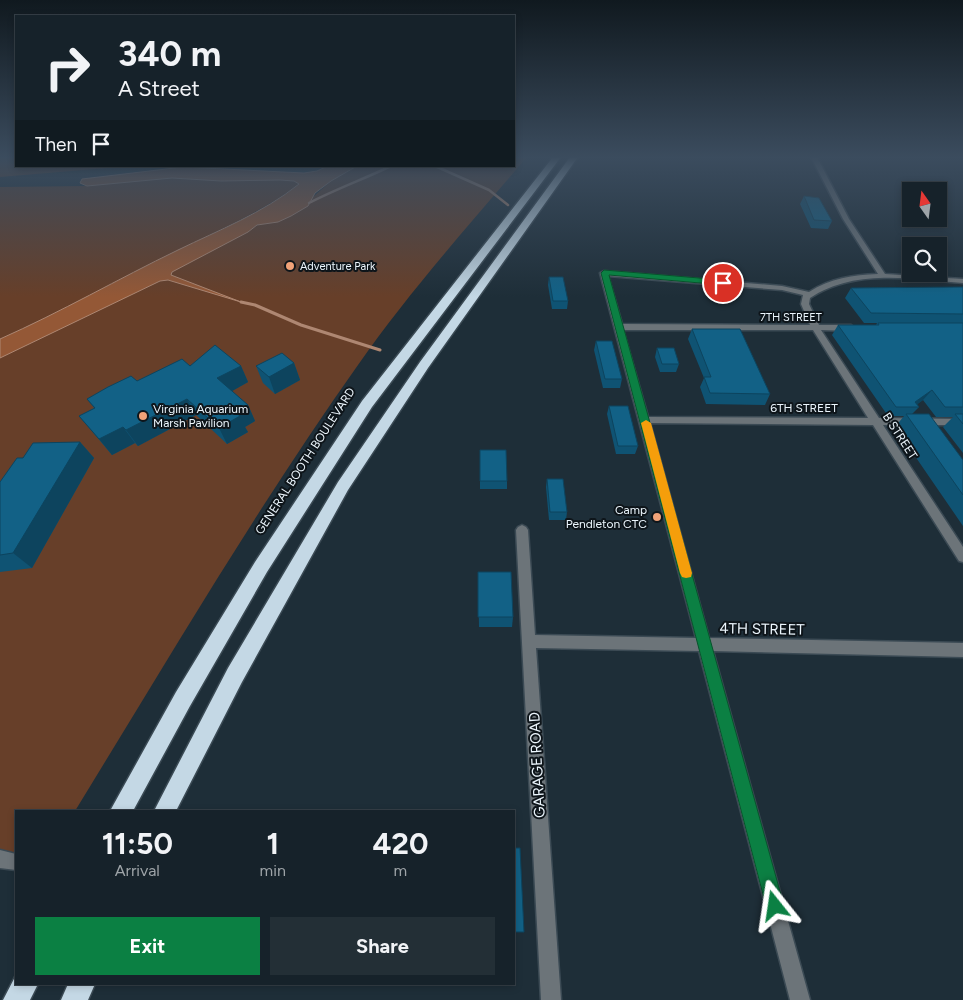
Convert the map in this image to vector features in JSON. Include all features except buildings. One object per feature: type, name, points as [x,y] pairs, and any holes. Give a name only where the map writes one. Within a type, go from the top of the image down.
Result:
[{"type":"highway","name":"GENERAL BOOTH BOULEVARD","points":[[121,810],[183,699],[261,568],[367,404],[521,204]]},
{"type":"highway","points":[[165,810],[235,675],[343,486],[424,364],[540,204]]},
{"type":"highway","points":[[16,1000],[24,985]]},
{"type":"highway","points":[[74,1000],[82,985]]},
{"type":"street","points":[[838,204],[883,276]]},
{"type":"street","points":[[800,1000],[620,326],[604,273],[782,288],[809,294],[820,288],[848,279],[883,276],[963,281]]},
{"type":"street","name":"B STREET","points":[[809,294],[806,297],[805,304],[816,328],[962,554]]},
{"type":"street","name":"7TH STREET","points":[[620,326],[865,328]]},
{"type":"street","name":"6TH STREET","points":[[645,420],[963,422]]},
{"type":"street","name":"GARAGE ROAD","points":[[522,530],[551,1000]]},
{"type":"street","name":"4TH STREET","points":[[530,641],[963,650]]},
{"type":"street","points":[[0,859],[15,862]]},
{"type":"shaded area","points":[[0,204],[269,204],[240,220],[0,339]]},
{"type":"shaded area","points":[[271,204],[309,204],[278,222],[257,225],[248,232],[172,272],[171,275],[241,302],[168,280],[160,281],[0,358],[0,339]]},
{"type":"shaded area","points":[[300,204],[487,204],[398,311],[320,419],[248,530],[76,810],[15,810],[15,862],[0,860],[0,356]]},
{"type":"waterway","points":[[241,302],[255,305],[301,325],[380,350]]},
{"type":"slow traffic","points":[[646,423],[686,573]]},
{"type":"place","name":"Adventure Park","points":[[290,266]]},
{"type":"place","name":"Virginia Aquarium Marsh Pavilion","points":[[143,416]]},
{"type":"place","name":"Camp Pendleton CTC","points":[[657,517]]},
{"type":"route","points":[[723,283],[604,273],[775,906]]}]
